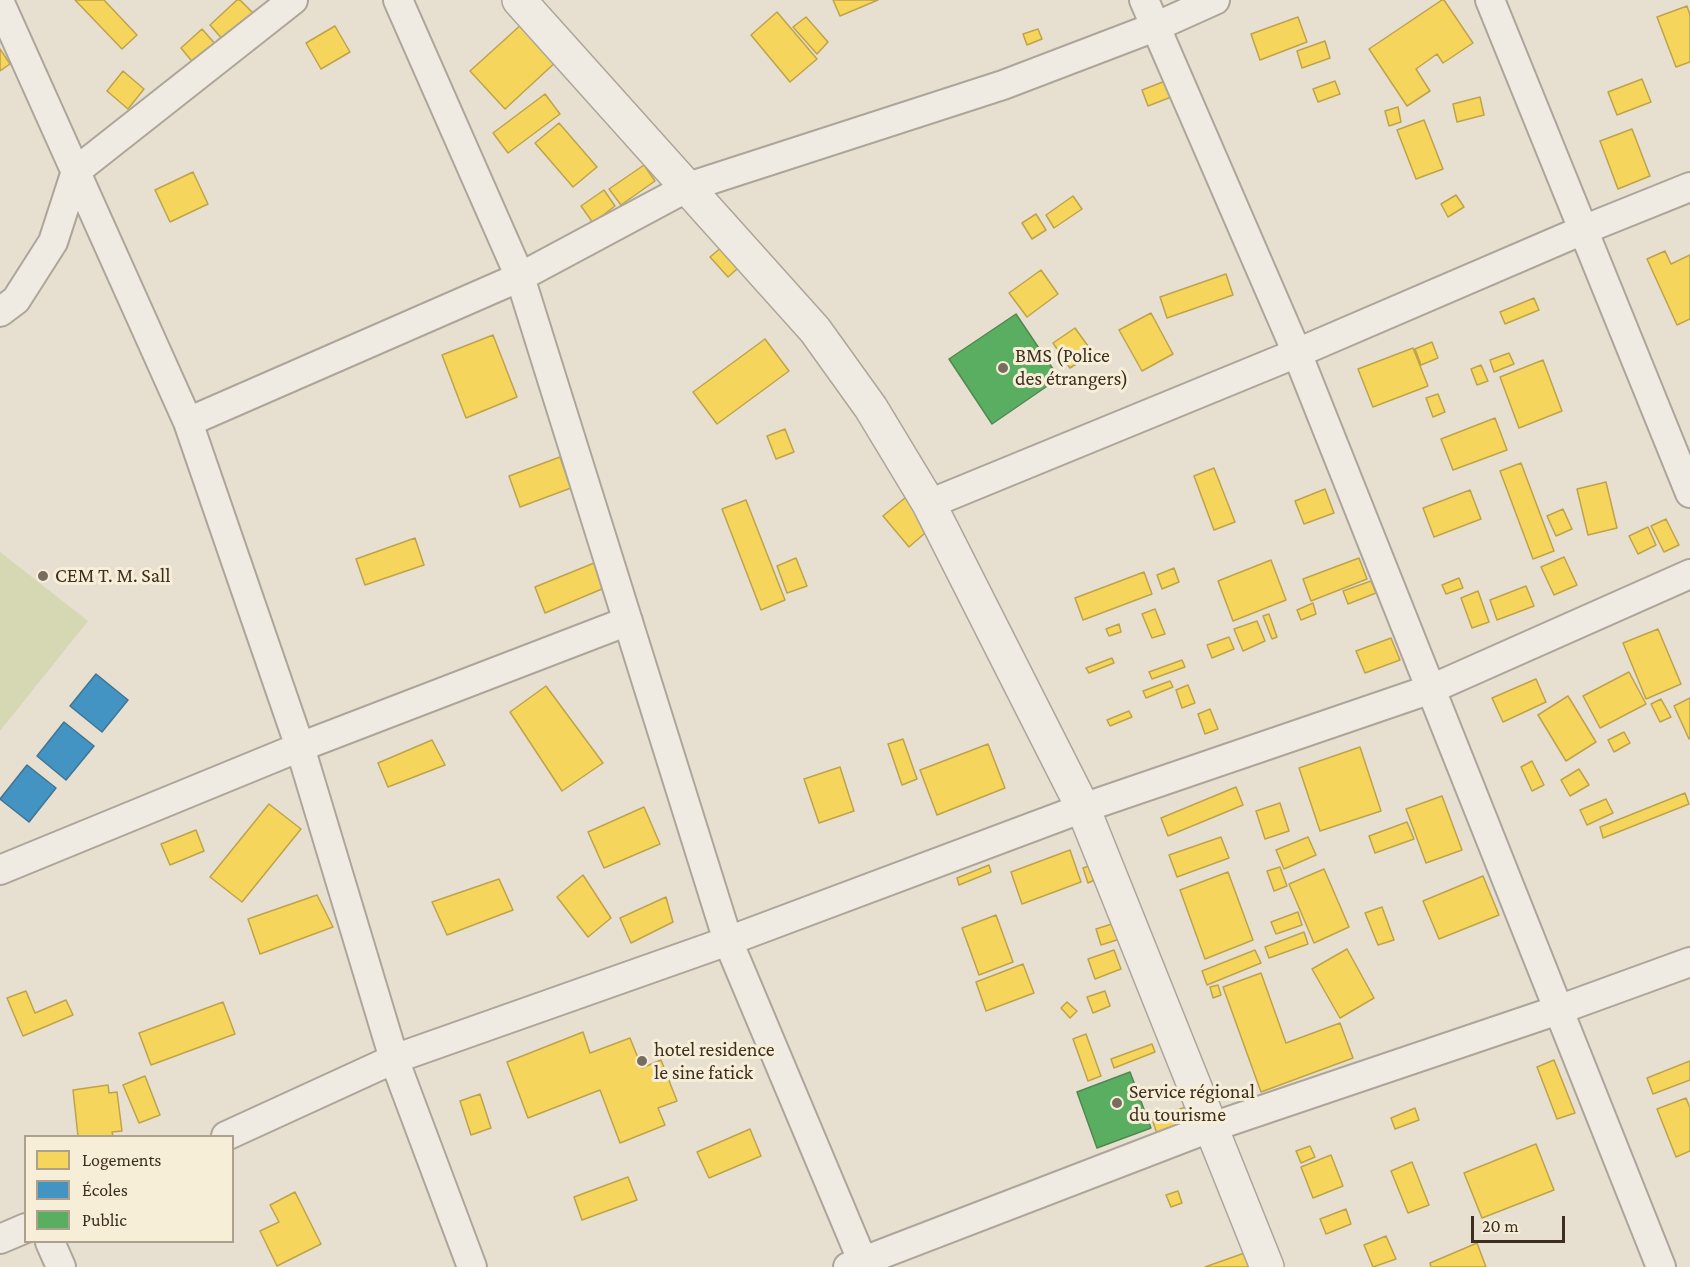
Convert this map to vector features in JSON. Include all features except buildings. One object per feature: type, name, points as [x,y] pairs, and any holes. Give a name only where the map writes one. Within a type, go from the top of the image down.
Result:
[{"type":"street","points":[[0,312],[16,300],[52,242],[76,171],[293,0]]},
{"type":"street","points":[[398,0],[520,277],[728,941],[859,1265],[1212,1127],[1558,1010],[1690,962]]},
{"type":"street","points":[[519,0],[815,330],[871,408],[929,504],[1083,808],[1267,1267]]},
{"type":"street","points":[[1144,0],[1297,352],[1661,1267]]},
{"type":"street","points":[[188,422],[520,277],[688,187],[1003,85],[1155,27],[1215,0]]},
{"type":"street","points":[[1490,0],[1690,493]]},
{"type":"street","points":[[0,3],[188,422],[300,747],[394,1059],[472,1267]]},
{"type":"street","points":[[929,504],[1690,187]]},
{"type":"street","points":[[230,1135],[394,1059],[728,941],[1083,808],[1431,688],[1690,574]]},
{"type":"street","points":[[0,870],[300,747],[628,621]]},
{"type":"street","points":[[0,1239],[24,1229]]},
{"type":"street","points":[[50,1243],[61,1267]]},
{"type":"green space","points":[[0,552],[88,621],[0,731]]},
{"type":"place","name":"BMS (Police des étrangers)","points":[[1003,368]]},
{"type":"place","name":"CEM T. M. Sall","points":[[43,576]]},
{"type":"place","name":"hotel residence le sine fatick","points":[[642,1061]]},
{"type":"place","name":"Service régional du tourisme","points":[[1117,1103]]}]
